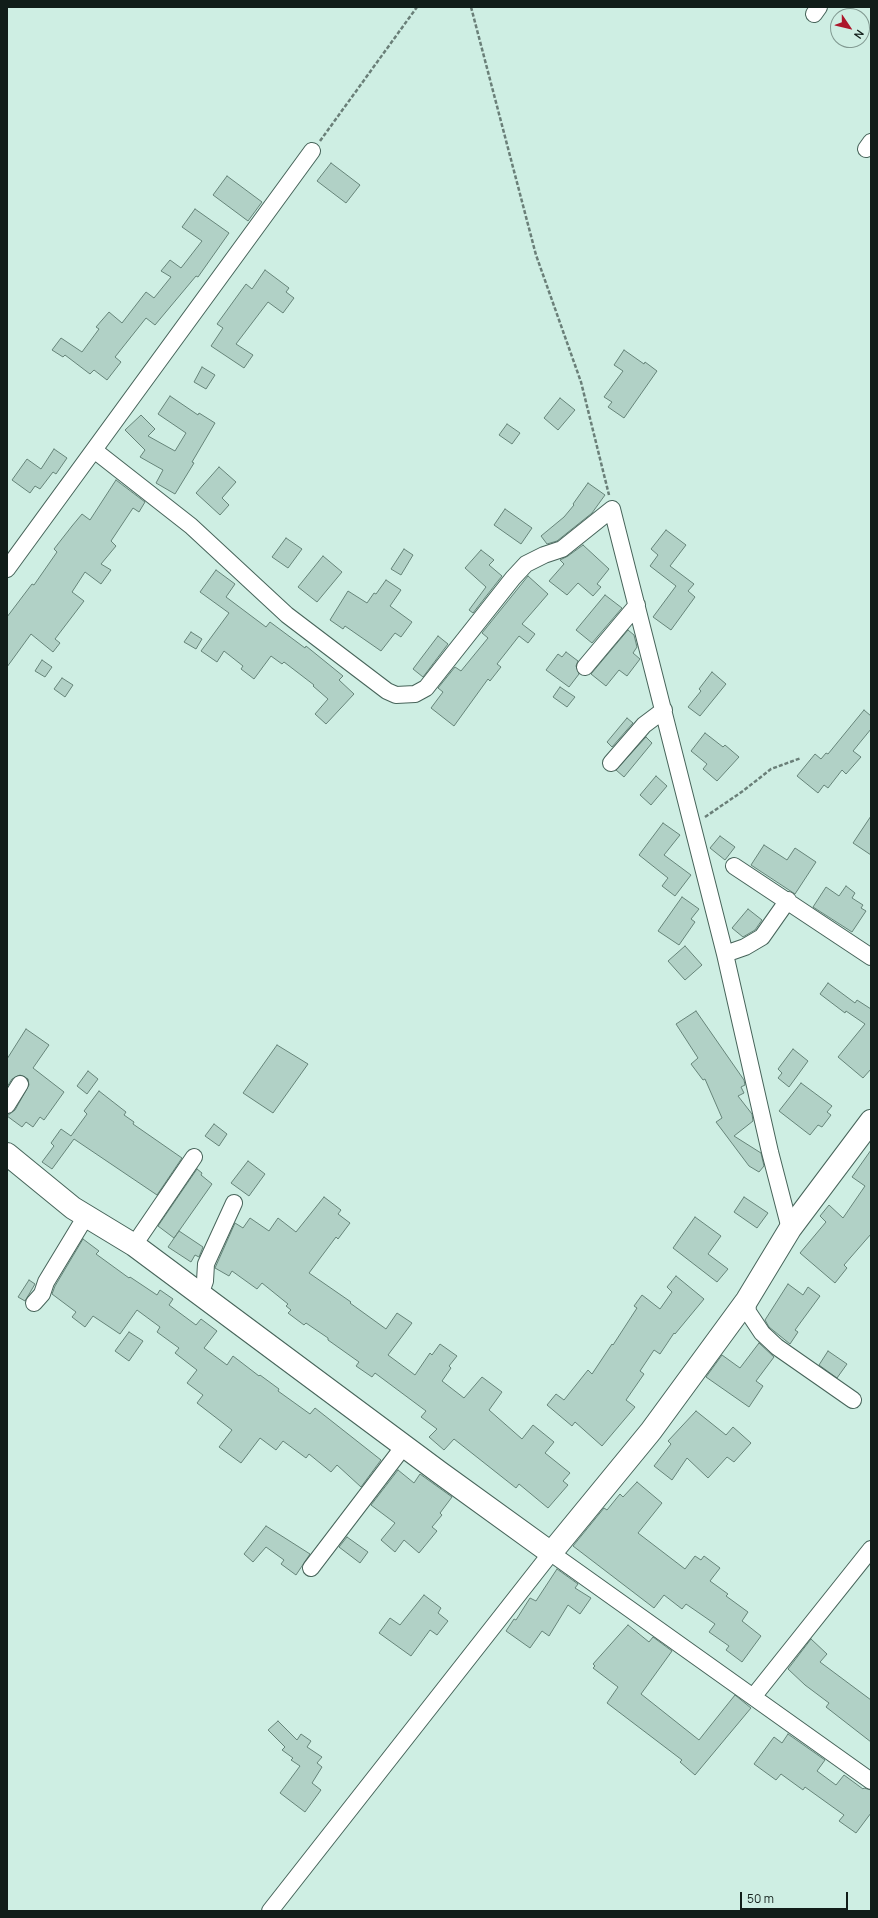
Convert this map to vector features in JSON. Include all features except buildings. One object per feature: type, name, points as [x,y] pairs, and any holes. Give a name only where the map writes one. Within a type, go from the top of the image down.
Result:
[{"type":"street","points":[[7,569],[312,151]]},
{"type":"street","points":[[94,450],[191,526],[287,615],[387,691],[396,695],[415,694],[426,688],[513,578],[526,564],[544,555],[562,549],[612,509],[725,954],[770,1152],[790,1229]]},
{"type":"street","points":[[585,667],[637,604]]},
{"type":"street","points":[[611,764],[644,725],[664,710]]},
{"type":"street","points":[[734,866],[788,900],[871,957]]},
{"type":"street","points":[[725,954],[745,947],[762,937],[788,900]]},
{"type":"street","points":[[7,1105],[20,1084]]},
{"type":"street","points":[[270,1911],[551,1553],[651,1431],[746,1300],[790,1229],[871,1121]]},
{"type":"street","points":[[7,1154],[73,1208],[134,1246],[551,1553],[871,1780]]},
{"type":"street","points":[[134,1246],[194,1157]]},
{"type":"street","points":[[200,1295],[204,1281],[206,1264],[234,1203]]},
{"type":"street","points":[[34,1303],[42,1294],[46,1282],[86,1216]]},
{"type":"street","points":[[746,1300],[748,1312],[762,1333],[777,1347],[853,1400]]},
{"type":"street","points":[[311,1568],[404,1446]]},
{"type":"street","points":[[753,1697],[871,1549]]},
{"type":"path","points":[[312,151],[417,7]]},
{"type":"path","points":[[471,7],[536,255],[581,382],[612,509]]},
{"type":"path","points":[[694,831],[707,814],[744,791],[771,769],[801,758]]}]
